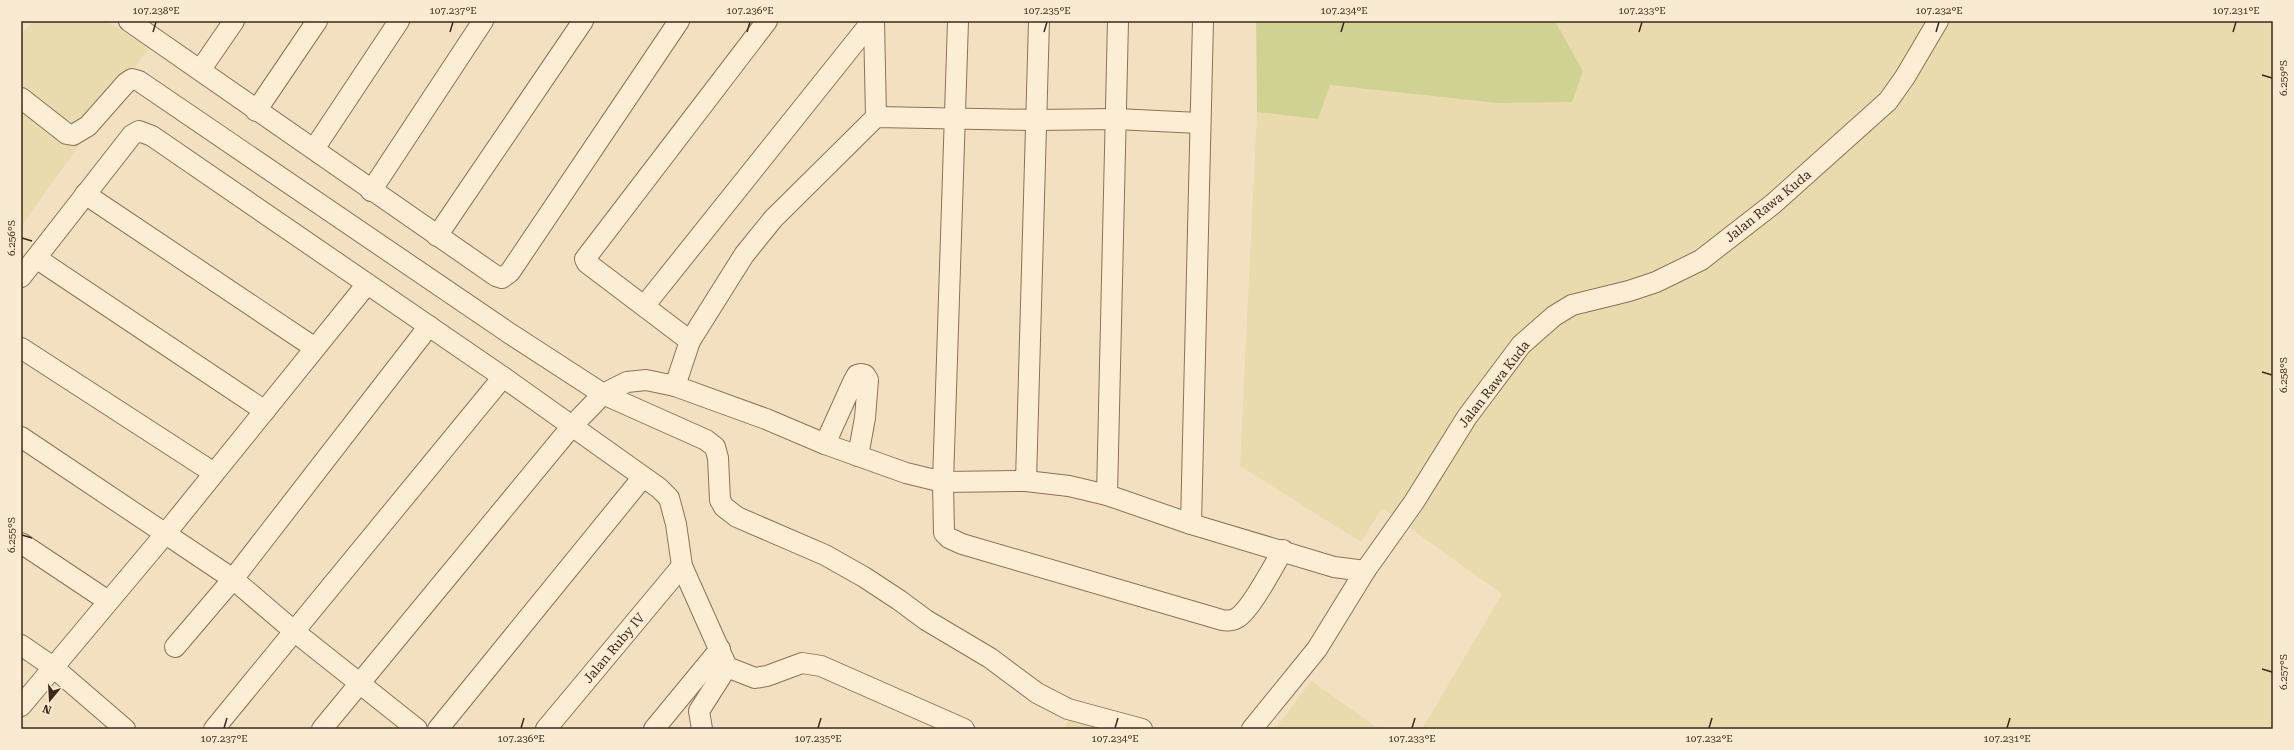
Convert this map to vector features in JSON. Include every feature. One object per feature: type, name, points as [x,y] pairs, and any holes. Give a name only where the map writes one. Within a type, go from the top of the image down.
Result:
[{"type":"street","points":[[129,21],[155,28],[201,69],[256,111],[314,149],[437,236],[496,276],[502,278],[506,276],[679,21]]},
{"type":"street","points":[[201,69],[234,21]]},
{"type":"street","points":[[256,111],[317,21]]},
{"type":"street","points":[[314,149],[399,21]]},
{"type":"street","points":[[372,190],[483,21]]},
{"type":"street","points":[[437,236],[583,21]]},
{"type":"street","points":[[690,341],[645,305],[588,263],[585,259],[767,21]]},
{"type":"street","points":[[645,305],[873,21]]},
{"type":"street","points":[[873,21],[876,117]]},
{"type":"street","points":[[958,21],[943,482],[944,533],[954,541],[1222,620],[1231,621],[1238,618],[1283,550]]},
{"type":"street","points":[[1026,481],[1039,21]]},
{"type":"street","points":[[1107,495],[1118,21]]},
{"type":"street","points":[[1191,524],[1199,123],[1203,21]]},
{"type":"street","name":"Jalan Rawa Kuda","points":[[1252,729],[1317,649],[1365,571],[1414,502],[1467,417],[1522,345],[1554,316],[1572,305],[1656,282],[1701,260],[1773,204],[1888,101],[1905,77],[1930,24]]},
{"type":"street","points":[[21,98],[67,134],[73,135],[88,126],[126,83],[132,79],[138,81],[509,333],[603,394],[706,440],[715,447],[718,458],[720,500],[724,507],[737,517],[825,555],[864,577],[926,620],[990,658],[1037,693],[1068,708],[1142,729]]},
{"type":"street","points":[[675,386],[690,341],[727,281],[758,237],[773,219],[876,117],[1036,120],[1116,119],[1199,123]]},
{"type":"street","points":[[21,277],[132,135],[139,131],[152,136],[503,377],[660,488],[668,498],[676,524],[682,566],[723,658],[755,678],[767,676],[802,663],[821,666],[964,729]]},
{"type":"street","points":[[85,194],[315,348]]},
{"type":"street","points":[[36,258],[264,411]]},
{"type":"street","points":[[21,706],[166,533],[367,284]]},
{"type":"street","points":[[175,647],[233,579],[429,326]]},
{"type":"street","points":[[21,348],[214,473]]},
{"type":"street","points":[[825,444],[857,375],[865,375],[868,380],[865,418],[858,456]]},
{"type":"street","points":[[214,729],[503,377]]},
{"type":"street","points":[[322,729],[572,426],[603,394],[627,382],[636,380],[646,380],[675,386],[766,419],[825,444],[906,473],[943,482],[1026,481],[1069,486],[1107,495],[1191,524],[1283,550],[1334,567],[1365,571]]},
{"type":"street","points":[[21,438],[233,579],[295,632],[417,729]]},
{"type":"street","points":[[438,729],[643,477]]},
{"type":"street","points":[[21,543],[108,601]]},
{"type":"street","name":"Jalan Ruby IV","points":[[546,729],[682,566]]},
{"type":"street","points":[[21,645],[53,667],[118,727]]},
{"type":"street","points":[[654,729],[723,658]]},
{"type":"street","points":[[702,729],[699,711],[723,658]]},
{"type":"shaded area","points":[[33,21],[107,21],[149,48],[21,226],[21,34]]},
{"type":"shaded area","points":[[1555,21],[2273,21],[2273,729],[1422,729],[1502,594],[1382,508],[1361,542],[1240,466],[1257,112],[1318,119],[1329,85],[1497,103],[1583,71]]},
{"type":"shaded area","points":[[1311,681],[1379,729],[1275,729]]},
{"type":"shaded area","points":[[1073,711],[1116,729],[1064,729]]},
{"type":"green space","points":[[1256,21],[1555,21],[1583,71],[1572,102],[1497,103],[1330,85],[1318,119],[1257,112]]}]
